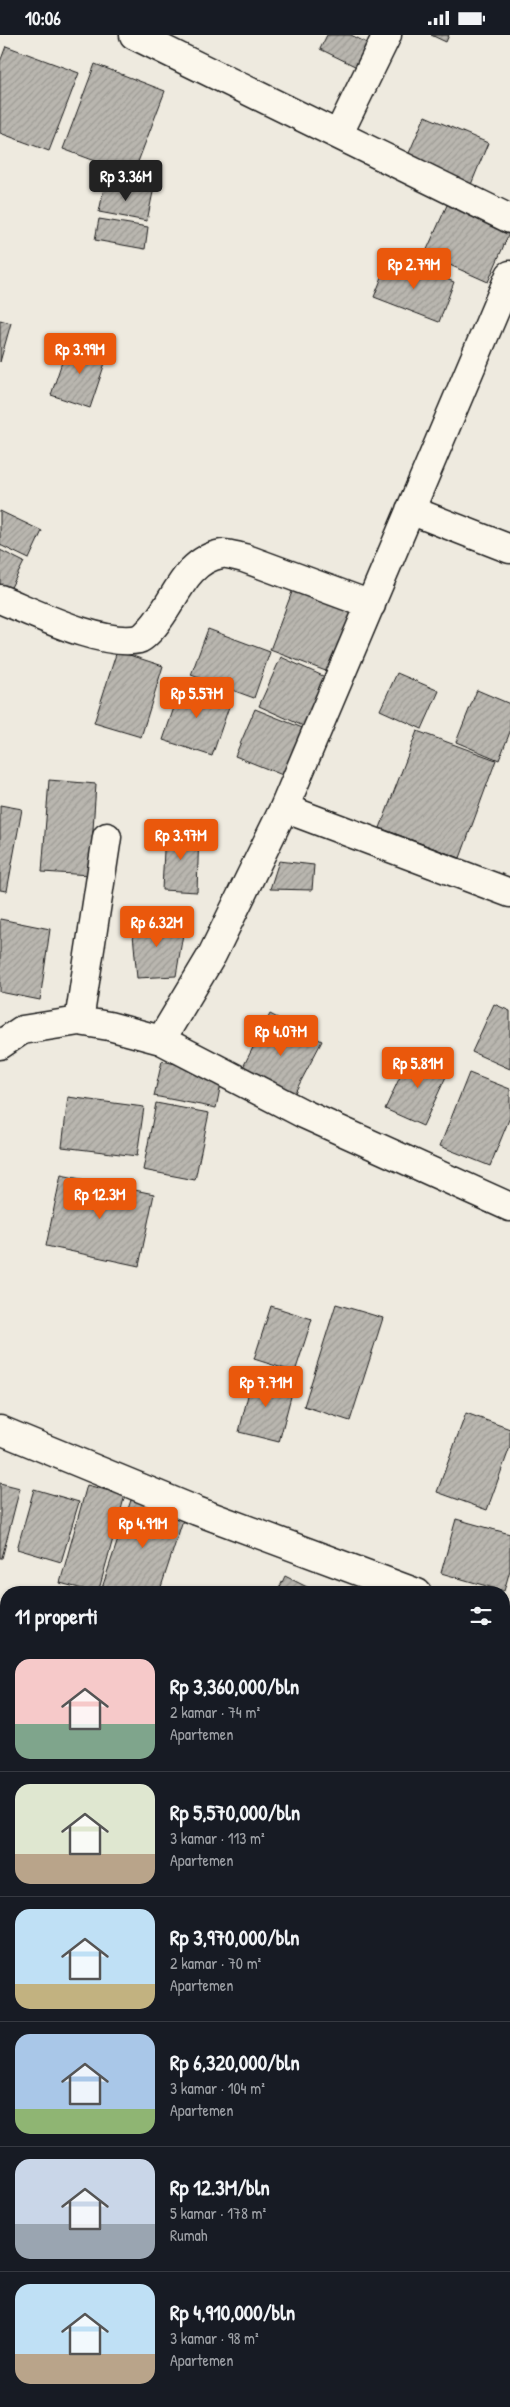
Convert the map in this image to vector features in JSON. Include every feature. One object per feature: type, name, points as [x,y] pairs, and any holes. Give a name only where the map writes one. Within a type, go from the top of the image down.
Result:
[{"type":"street","points":[[134,35],[338,133],[510,219]]},
{"type":"street","points":[[338,133],[387,35]]},
{"type":"street","points":[[161,1039],[212,955],[284,808],[510,275]]},
{"type":"street","points":[[410,510],[510,549]]},
{"type":"street","points":[[0,599],[82,632],[122,641],[141,639],[156,624],[181,584],[198,563],[222,553],[244,558],[371,605]]},
{"type":"street","points":[[284,808],[510,893]]},
{"type":"street","points":[[79,1021],[107,837]]},
{"type":"street","points":[[0,1045],[22,1030],[79,1021],[109,1026],[161,1039],[304,1114],[510,1207]]},
{"type":"street","points":[[0,1430],[197,1511],[398,1586]]},
{"type":"building","points":[[327,35],[351,35],[375,47],[363,70],[320,49]]},
{"type":"building","points":[[431,35],[449,35],[446,42]]},
{"type":"building","points":[[6,46],[79,73],[49,151],[0,133],[0,62]]},
{"type":"building","points":[[95,64],[165,91],[133,175],[63,149]]},
{"type":"building","points":[[425,116],[488,143],[470,187],[406,160]]},
{"type":"building","points":[[105,183],[153,192],[147,221],[99,212]]},
{"type":"building","points":[[452,194],[510,231],[488,282],[425,254]]},
{"type":"building","points":[[99,219],[148,227],[145,249],[95,240]]},
{"type":"building","points":[[390,257],[454,282],[439,322],[374,297]]},
{"type":"building","points":[[0,320],[11,323],[0,362]]},
{"type":"building","points":[[69,341],[108,354],[90,408],[51,395]]},
{"type":"building","points":[[0,511],[42,531],[29,559],[0,545]]},
{"type":"building","points":[[0,550],[24,562],[5,599],[0,597]]},
{"type":"building","points":[[295,584],[356,607],[331,673],[270,650]]},
{"type":"building","points":[[208,629],[270,652],[254,698],[191,675]]},
{"type":"building","points":[[117,651],[163,666],[141,737],[94,723]]},
{"type":"building","points":[[281,657],[334,681],[312,730],[259,706]]},
{"type":"building","points":[[397,673],[439,691],[422,729],[380,710]]},
{"type":"building","points":[[183,681],[232,698],[212,756],[163,740]]},
{"type":"building","points":[[477,690],[510,704],[510,732],[499,760],[456,742]]},
{"type":"building","points":[[255,709],[310,731],[290,778],[235,756]]},
{"type":"building","points":[[417,731],[496,760],[460,858],[380,828]]},
{"type":"building","points":[[49,780],[96,784],[90,875],[42,872]]},
{"type":"building","points":[[0,805],[22,809],[7,891],[0,890]]},
{"type":"building","points":[[165,830],[199,831],[197,892],[162,890]]},
{"type":"building","points":[[279,861],[314,865],[312,890],[270,889]]},
{"type":"building","points":[[0,919],[50,929],[40,1000],[0,992]]},
{"type":"building","points":[[185,922],[176,976],[137,978],[132,923]]},
{"type":"building","points":[[494,1004],[510,1011],[510,1069],[472,1052]]},
{"type":"building","points":[[270,1014],[322,1041],[291,1100],[240,1073]]},
{"type":"building","points":[[412,1051],[450,1068],[423,1126],[385,1109]]},
{"type":"building","points":[[162,1061],[223,1074],[216,1108],[154,1096]]},
{"type":"building","points":[[469,1073],[510,1089],[510,1117],[490,1166],[440,1146]]},
{"type":"building","points":[[68,1097],[144,1107],[137,1156],[62,1147]]},
{"type":"building","points":[[156,1103],[209,1113],[195,1180],[143,1170]]},
{"type":"building","points":[[61,1175],[154,1194],[139,1266],[46,1246]]},
{"type":"building","points":[[336,1304],[383,1318],[350,1421],[304,1406]]},
{"type":"building","points":[[271,1306],[312,1319],[295,1372],[254,1359]]},
{"type":"building","points":[[253,1375],[294,1385],[279,1442],[239,1432]]},
{"type":"building","points":[[466,1413],[510,1429],[510,1447],[487,1510],[437,1492]]},
{"type":"building","points":[[0,1483],[20,1488],[2,1558],[0,1558]]},
{"type":"building","points":[[87,1485],[125,1495],[100,1586],[71,1586],[60,1583]]},
{"type":"building","points":[[34,1489],[79,1502],[61,1562],[17,1549]]},
{"type":"building","points":[[132,1497],[185,1514],[161,1586],[103,1586]]},
{"type":"building","points":[[456,1519],[510,1534],[510,1570],[505,1586],[486,1586],[441,1573]]},
{"type":"building","points":[[285,1576],[305,1586],[280,1586]]}]
